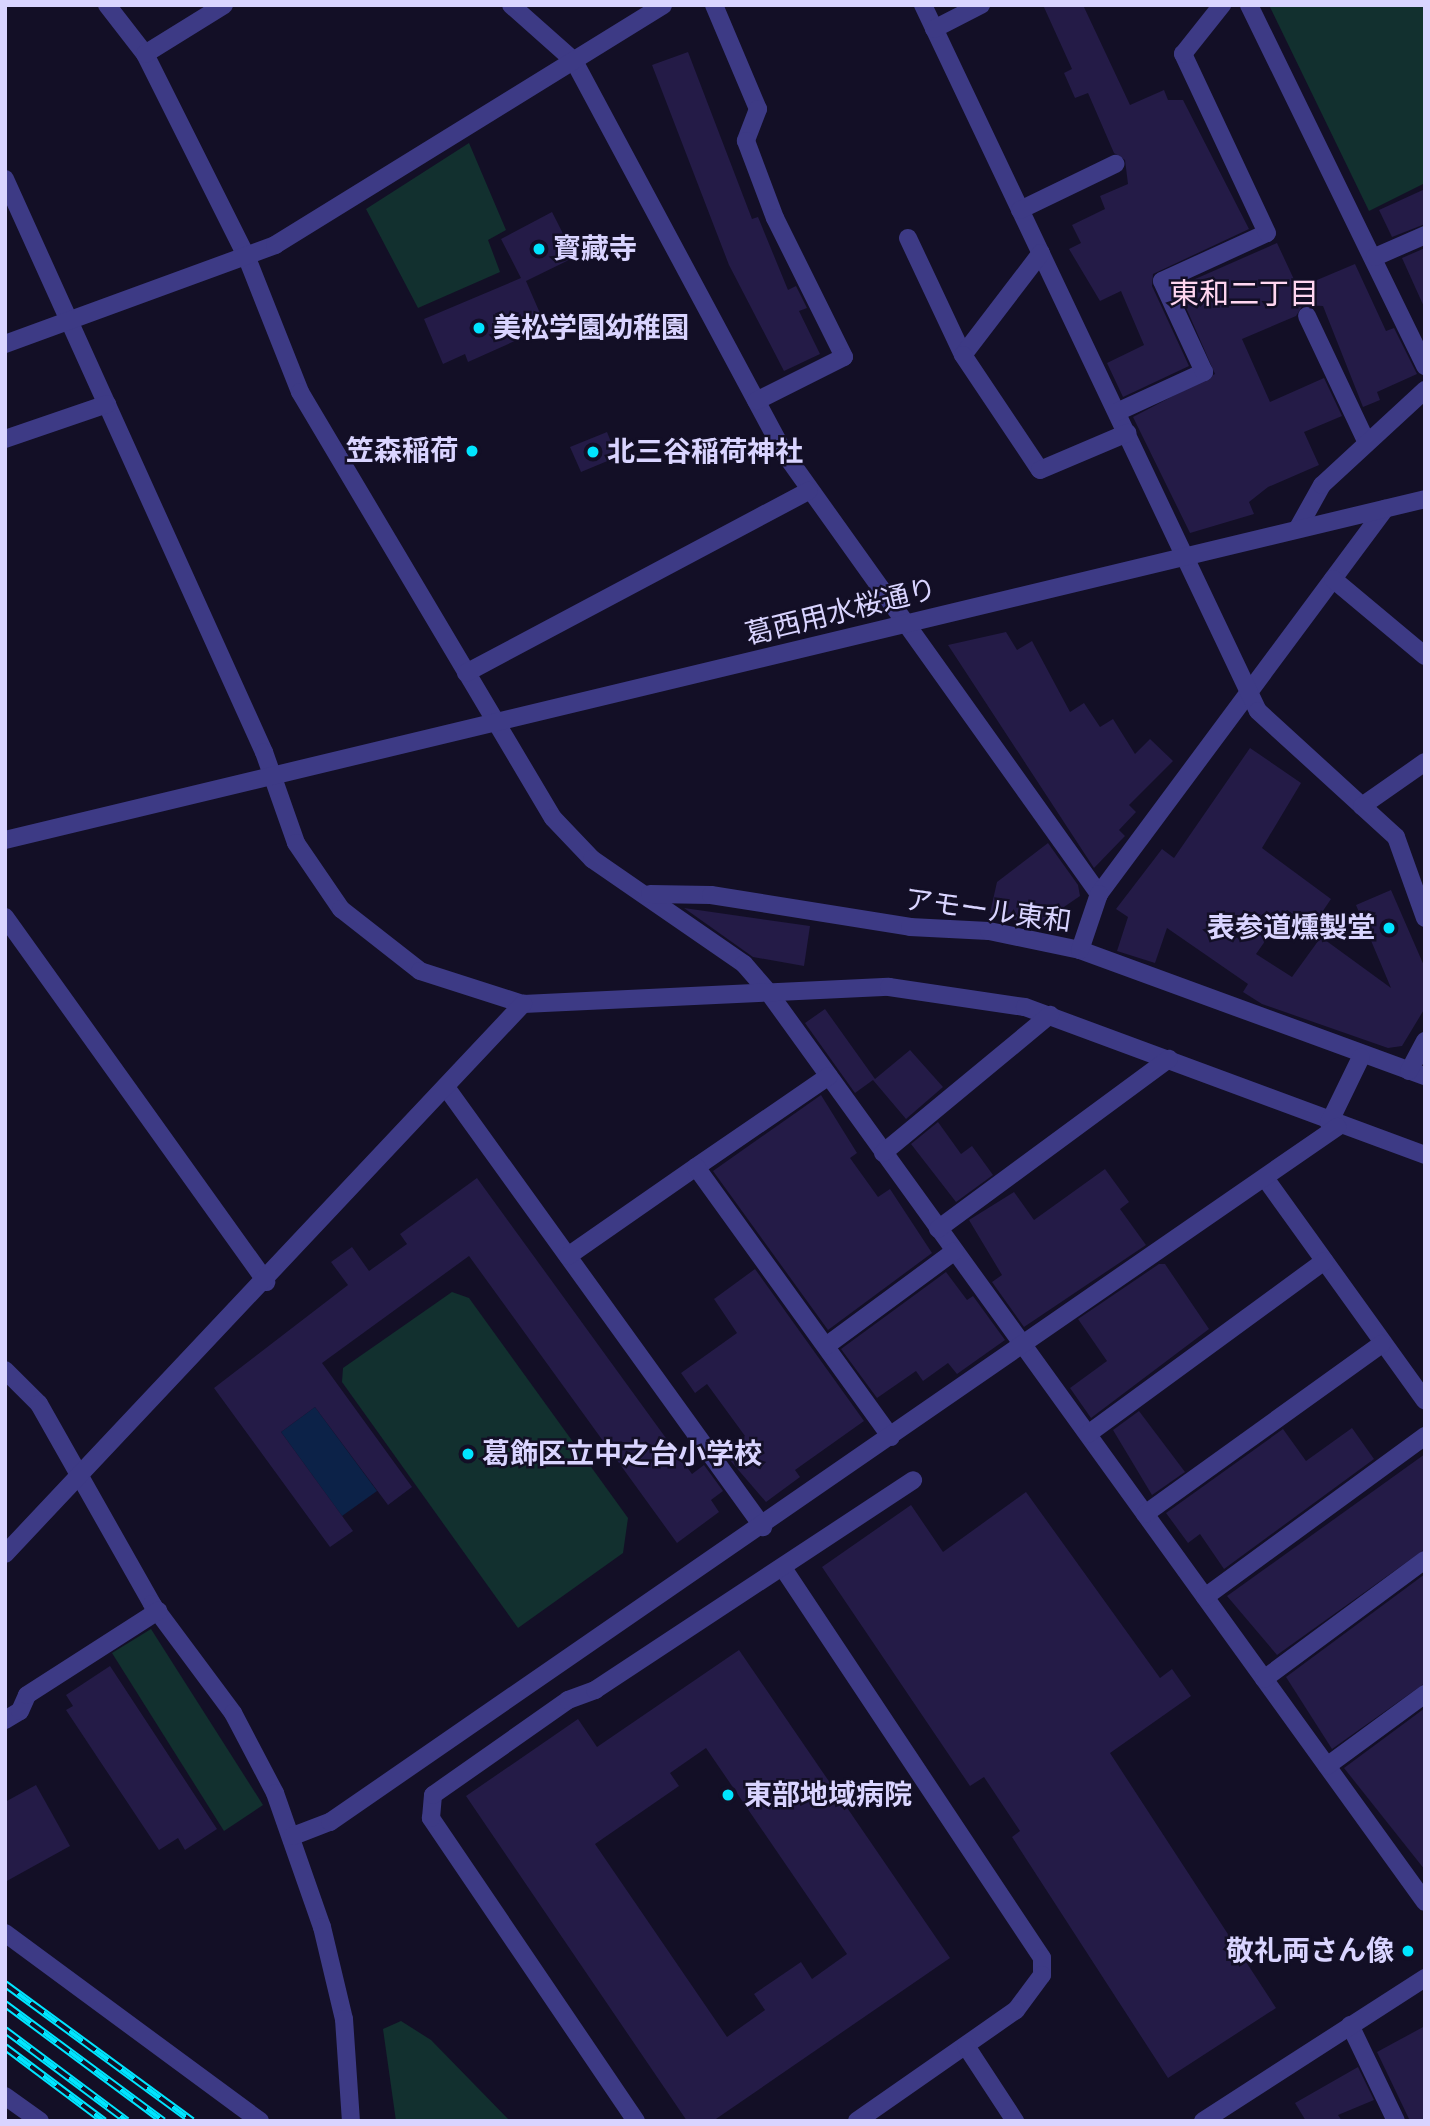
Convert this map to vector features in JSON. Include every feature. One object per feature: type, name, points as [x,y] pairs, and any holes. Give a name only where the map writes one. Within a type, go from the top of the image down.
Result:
[{"type":"street","points":[[107,5],[145,54],[247,258],[300,392],[553,818],[593,859],[649,894],[744,964],[769,993],[1425,1902]]},
{"type":"street","points":[[145,54],[224,5]]},
{"type":"street","points":[[511,5],[573,61],[756,401],[809,491],[1100,894]]},
{"type":"street","points":[[5,344],[247,258],[663,5]]},
{"type":"street","points":[[714,5],[758,108],[746,141],[775,218],[844,357],[756,401]]},
{"type":"street","points":[[923,5],[1258,711],[1396,837],[1425,918]]},
{"type":"street","points":[[934,29],[981,5]]},
{"type":"street","points":[[1117,412],[1203,372],[1162,281],[1267,233],[1183,54],[1222,5]]},
{"type":"street","points":[[1250,5],[1375,257],[1425,366]]},
{"type":"street","points":[[1020,210],[1115,164]]},
{"type":"street","points":[[5,179],[71,321],[270,776],[296,843],[341,909],[420,971],[523,1004],[889,987],[1050,1014],[1333,1125],[1425,1155]]},
{"type":"street","points":[[1375,257],[1425,235]]},
{"type":"street","points":[[908,238],[963,355],[1040,470],[1127,433]]},
{"type":"street","points":[[963,355],[1041,253]]},
{"type":"street","points":[[1307,317],[1367,443]]},
{"type":"street","points":[[1298,528],[1322,485],[1425,390]]},
{"type":"street","points":[[5,439],[107,404]]},
{"type":"street","points":[[466,673],[809,491]]},
{"type":"street","name":"葛西用水桜通り","points":[[5,840],[1425,499]]},
{"type":"street","points":[[1080,950],[1100,894],[1385,509]]},
{"type":"street","points":[[1333,579],[1425,656]]},
{"type":"street","points":[[1362,806],[1425,762]]},
{"type":"street","name":"アモール東和","points":[[649,894],[711,895],[910,927],[989,931],[1080,950],[1361,1058],[1417,1073]]},
{"type":"street","points":[[5,917],[266,1282]]},
{"type":"street","points":[[5,1554],[81,1479],[448,1090],[523,1004]]},
{"type":"street","points":[[883,1153],[1050,1014]]},
{"type":"street","points":[[1417,1073],[1425,1041]]},
{"type":"street","points":[[293,1836],[330,1822],[1023,1348],[1265,1178],[1333,1125],[1361,1058]]},
{"type":"street","points":[[939,1229],[1169,1059]]},
{"type":"street","points":[[568,1256],[829,1076]]},
{"type":"street","points":[[448,1090],[763,1527]]},
{"type":"street","points":[[696,1167],[891,1437]]},
{"type":"street","points":[[1265,1178],[1425,1401]]},
{"type":"street","points":[[826,1346],[955,1251]]},
{"type":"street","points":[[1088,1434],[1324,1261]]},
{"type":"street","points":[[1145,1514],[1382,1344]]},
{"type":"street","points":[[5,1370],[39,1404],[158,1611],[233,1713],[293,1836],[344,2020],[351,2121]]},
{"type":"street","points":[[1205,1597],[1425,1436]]},
{"type":"street","points":[[636,2121],[431,1818],[433,1795],[568,1700],[595,1690],[914,1480]]},
{"type":"street","points":[[1264,1679],[1425,1560]]},
{"type":"street","points":[[783,1568],[1042,1958],[1042,1975],[1030,1993],[966,2046],[857,2121]]},
{"type":"street","points":[[5,1720],[20,1712],[27,1695],[158,1611]]},
{"type":"street","points":[[1327,1766],[1425,1694]]},
{"type":"street","points":[[5,1933],[260,2121]]},
{"type":"street","points":[[1205,2120],[1425,1978]]},
{"type":"street","points":[[1350,2025],[1396,2121]]},
{"type":"street","points":[[966,2046],[1015,2121]]},
{"type":"street","points":[[5,2096],[40,2121]]},
{"type":"green space","points":[[1269,5],[1425,5],[1425,183],[1369,211]]},
{"type":"green space","points":[[469,143],[506,230],[488,240],[500,272],[418,308],[366,209]]},
{"type":"green space","points":[[452,1292],[469,1298],[628,1518],[623,1553],[518,1628],[342,1382],[343,1368]]},
{"type":"green space","points":[[151,1629],[263,1805],[224,1831],[112,1653]]},
{"type":"green space","points":[[401,2021],[431,2040],[510,2121],[396,2121],[383,2029]]},
{"type":"water","points":[[315,1407],[377,1491],[342,1516],[281,1432]]},
{"type":"building","points":[[1043,5],[1083,5],[1130,105],[1164,90],[1168,100],[1183,100],[1249,229],[1153,274],[1152,286],[1189,366],[1123,397],[1107,363],[1144,345],[1121,291],[1100,301],[1069,249],[1081,243],[1072,225],[1105,209],[1100,196],[1128,184],[1125,160],[1114,153],[1088,93],[1075,98],[1064,73],[1072,69]]},
{"type":"building","points":[[688,52],[752,219],[758,217],[788,290],[796,286],[807,308],[799,311],[820,354],[784,371],[729,265],[652,65]]},
{"type":"building","points":[[1425,189],[1425,224],[1392,237],[1379,210]]},
{"type":"building","points":[[552,212],[575,257],[526,281],[546,327],[468,362],[465,354],[443,364],[424,319],[521,278],[501,239]]},
{"type":"building","points":[[1277,243],[1298,288],[1355,264],[1386,331],[1394,328],[1417,374],[1377,392],[1380,400],[1363,407],[1323,306],[1303,305],[1296,316],[1242,339],[1270,402],[1324,378],[1342,416],[1304,432],[1319,465],[1268,487],[1249,502],[1254,514],[1190,533],[1133,417],[1215,374],[1177,287]]},
{"type":"building","points":[[1425,248],[1425,309],[1402,258]]},
{"type":"building","points":[[607,432],[617,457],[581,472],[570,447]]},
{"type":"building","points":[[1006,632],[1017,650],[1032,641],[1070,712],[1084,703],[1100,727],[1113,719],[1135,754],[1150,739],[1173,761],[1129,805],[1136,812],[1119,830],[1125,836],[1094,868],[948,645]]},
{"type":"building","points":[[1250,748],[1301,783],[1262,848],[1331,899],[1312,927],[1287,910],[1256,954],[1292,977],[1321,937],[1391,988],[1356,905],[1391,890],[1425,968],[1425,1008],[1402,1046],[1388,1048],[1262,1004],[1243,992],[1248,984],[1167,928],[1155,963],[1117,951],[1128,917],[1116,909],[1162,849],[1174,858]]},
{"type":"building","points":[[1048,843],[1078,885],[1080,896],[1061,909],[1065,917],[1047,929],[990,913],[997,882]]},
{"type":"building","points":[[684,908],[810,926],[804,966],[753,957]]},
{"type":"building","points":[[825,1009],[875,1079],[910,1050],[943,1087],[906,1119],[873,1080],[855,1093],[805,1023]]},
{"type":"building","points":[[821,1095],[857,1153],[850,1158],[878,1197],[890,1189],[932,1253],[828,1330],[713,1171]]},
{"type":"building","points":[[938,1122],[961,1154],[972,1146],[993,1175],[956,1202],[911,1144]]},
{"type":"building","points":[[1105,1169],[1129,1202],[1120,1209],[1146,1245],[1024,1327],[992,1282],[1002,1275],[969,1220],[1014,1192],[1034,1220]]},
{"type":"building","points":[[477,1178],[692,1474],[704,1465],[723,1491],[711,1500],[719,1512],[677,1543],[469,1256],[322,1363],[412,1487],[388,1505],[315,1407],[281,1432],[353,1531],[330,1547],[214,1388],[348,1285],[331,1262],[352,1247],[369,1271],[407,1244],[400,1234]]},
{"type":"building","points":[[1159,1264],[1165,1264],[1209,1329],[1091,1418],[1070,1388],[1107,1361],[1078,1319]]},
{"type":"building","points":[[755,1269],[864,1421],[795,1470],[800,1477],[766,1502],[722,1451],[745,1436],[707,1384],[695,1393],[681,1373],[737,1333],[714,1299]]},
{"type":"building","points":[[946,1272],[967,1300],[973,1296],[1005,1340],[957,1374],[948,1363],[923,1381],[916,1371],[877,1398],[841,1349]]},
{"type":"building","points":[[1139,1411],[1185,1472],[1152,1495],[1113,1430]]},
{"type":"building","points":[[1352,1428],[1374,1459],[1224,1569],[1200,1534],[1188,1543],[1166,1513],[1283,1429],[1306,1461]]},
{"type":"building","points":[[1425,1454],[1425,1549],[1277,1655],[1227,1596]]},
{"type":"building","points":[[1026,1492],[1160,1678],[1172,1669],[1191,1696],[1110,1753],[1276,2008],[1168,2078],[1012,1837],[1020,1831],[984,1777],[970,1786],[822,1567],[911,1505],[943,1552]]},
{"type":"building","points":[[1425,1574],[1425,1683],[1332,1749],[1286,1677]]},
{"type":"building","points":[[739,1650],[950,1958],[713,2121],[687,2121],[466,1796],[578,1719],[597,1747]],"holes":[[[706,1748],[847,1954],[812,1979],[801,1962],[754,1994],[765,2010],[727,2037],[595,1844],[679,1786],[670,1773]]]},
{"type":"building","points":[[110,1666],[217,1829],[185,1850],[178,1838],[159,1850],[66,1710],[73,1706],[66,1695]]},
{"type":"building","points":[[1425,1708],[1425,1870],[1344,1768]]},
{"type":"building","points":[[36,1785],[70,1846],[5,1882],[5,1802]]},
{"type":"building","points":[[1425,2026],[1425,2121],[1410,2121],[1377,2052]]},
{"type":"building","points":[[1358,2067],[1374,2100],[1338,2115],[1342,2121],[1306,2121],[1295,2103]]},
{"type":"railway","points":[[5,1984],[192,2121]]},
{"type":"railway","points":[[5,2004],[163,2121]]},
{"type":"railway","points":[[5,2030],[127,2121]]},
{"type":"railway","points":[[5,2047],[104,2121]]},
{"type":"place","name":"寳藏寺","points":[[539,249]]},
{"type":"place","name":"美松学園幼稚園","points":[[479,328]]},
{"type":"place","name":"笠森稲荷","points":[[472,451]]},
{"type":"place","name":"北三谷稲荷神社","points":[[593,452]]},
{"type":"place","name":"表参道燻製堂","points":[[1389,928]]},
{"type":"place","name":"葛飾区立中之台小学校","points":[[468,1454]]},
{"type":"place","name":"東部地域病院","points":[[728,1795]]},
{"type":"place","name":"敬礼両さん像","points":[[1408,1951]]},
{"type":"district","name":"東和二丁目","points":[[1244,294]]}]
